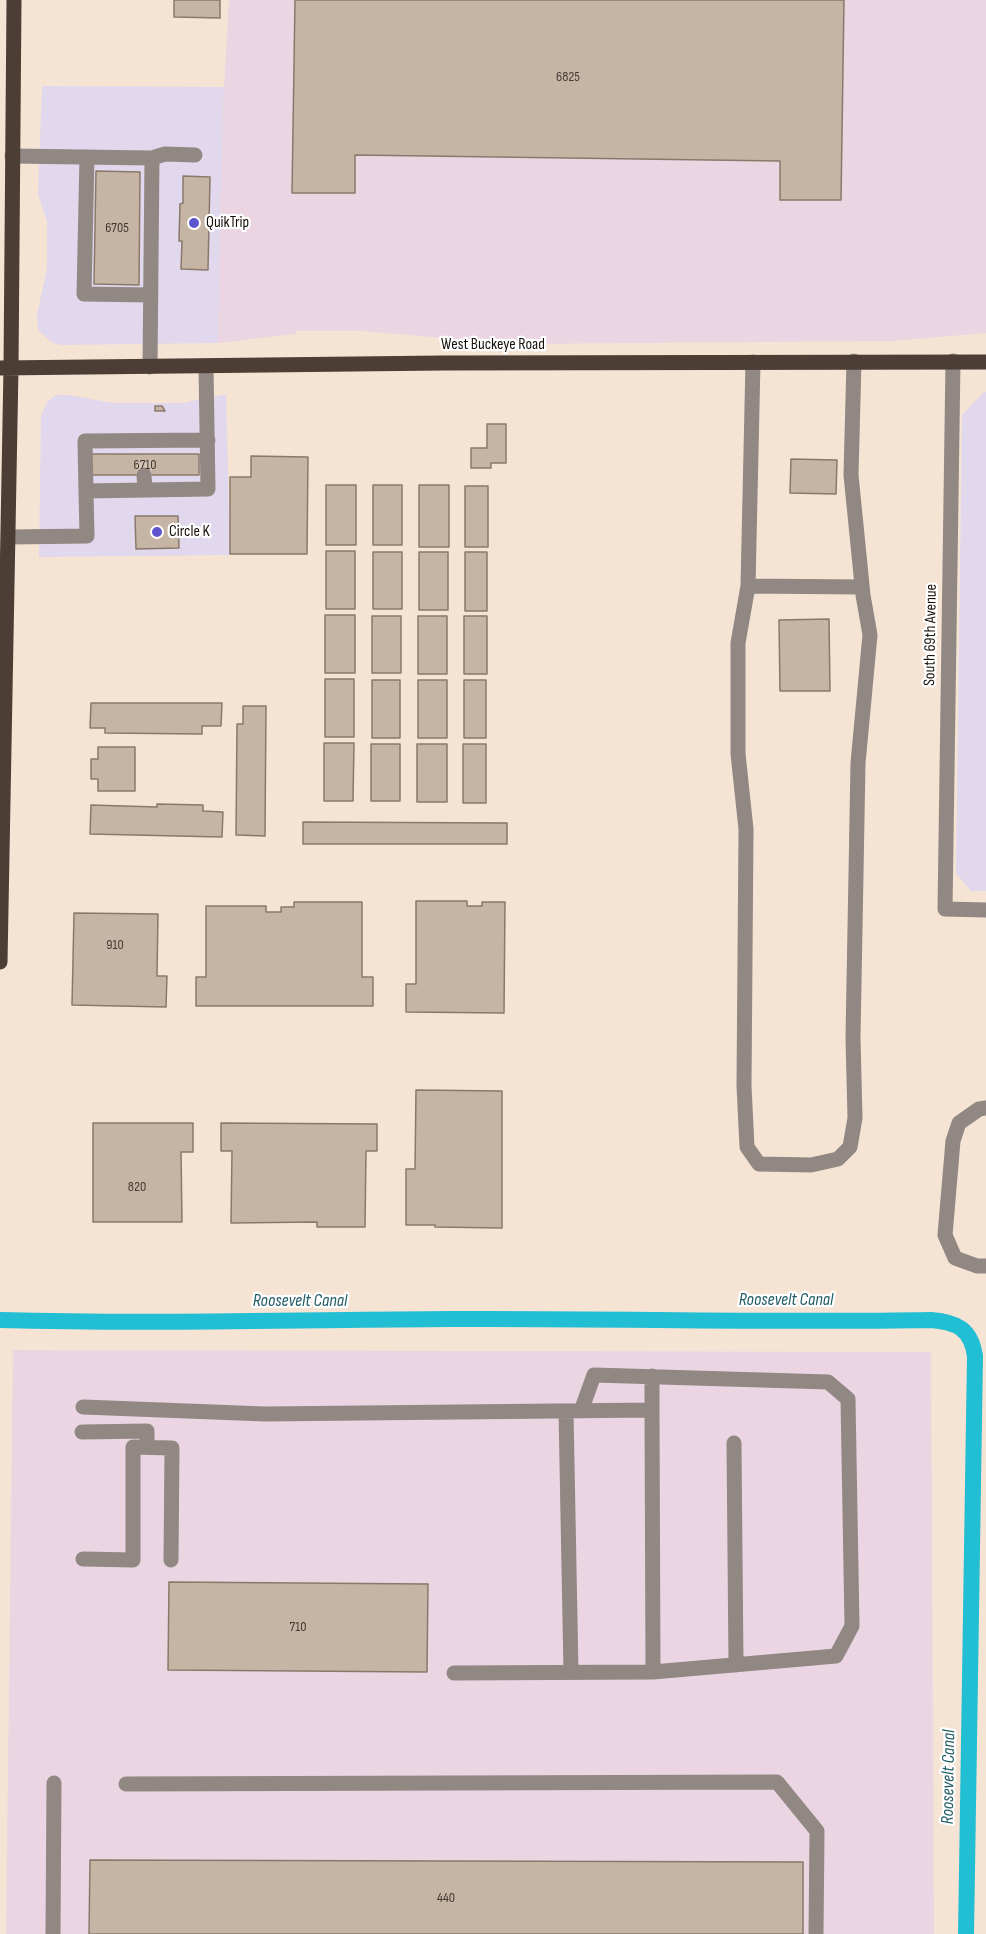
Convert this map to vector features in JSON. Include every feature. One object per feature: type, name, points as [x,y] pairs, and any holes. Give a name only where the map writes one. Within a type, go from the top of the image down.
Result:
[{"type":"main road","points":[[0,962],[9,537],[6,368],[14,0]]},
{"type":"main road","name":"West Buckeye Road","points":[[6,368],[854,361],[986,362]]},
{"type":"street","points":[[12,156],[152,158],[165,154],[195,155]]},
{"type":"street","points":[[87,158],[84,294],[151,296]]},
{"type":"street","points":[[150,367],[152,158]]},
{"type":"street","points":[[753,362],[748,586],[738,643],[738,754],[746,829],[744,1086],[747,1147],[759,1164],[811,1165],[838,1159],[850,1147],[855,1118],[853,1038],[858,763],[870,635],[862,587],[851,475],[854,361]]},
{"type":"street","name":"South 69th Avenue","points":[[953,361],[945,909],[986,910]]},
{"type":"street","points":[[86,491],[145,482],[208,489],[206,367]]},
{"type":"street","points":[[9,537],[87,536],[86,441],[145,448],[208,440]]},
{"type":"street","points":[[748,586],[862,587]]},
{"type":"street","points":[[986,1108],[979,1109],[959,1123],[953,1141],[945,1235],[955,1258],[977,1266],[986,1266]]},
{"type":"street","points":[[454,1673],[653,1672],[836,1656],[852,1626],[848,1399],[828,1382],[594,1375],[574,1411],[571,1672]]},
{"type":"street","points":[[652,1376],[653,1672]]},
{"type":"street","points":[[83,1407],[265,1414],[652,1410]]},
{"type":"street","points":[[82,1432],[147,1431],[147,1447]]},
{"type":"street","points":[[734,1443],[736,1665]]},
{"type":"street","points":[[83,1559],[133,1560],[133,1447],[147,1447],[172,1448],[171,1560]]},
{"type":"street","points":[[126,1784],[777,1782],[817,1831],[816,1934]]},
{"type":"street","points":[[53,1934],[54,1783]]},
{"type":"shaded area","points":[[229,0],[986,0],[986,333],[891,341],[518,344],[360,331],[297,331],[295,334],[218,343],[224,87]]},
{"type":"shaded area","points":[[42,86],[224,87],[218,343],[60,345],[51,342],[38,330],[37,315],[47,268],[47,222],[38,194]]},
{"type":"shaded area","points":[[986,392],[986,891],[971,891],[956,873],[962,415]]},
{"type":"shaded area","points":[[226,394],[230,555],[39,557],[41,416],[47,402],[56,395],[68,395],[113,403],[183,403]]},
{"type":"shaded area","points":[[13,1350],[931,1352],[934,1934],[6,1934]]},
{"type":"building","points":[[174,0],[220,0],[220,18],[174,17]]},
{"type":"building","points":[[295,0],[844,0],[841,200],[780,200],[780,161],[355,155],[355,193],[292,193]]},
{"type":"building","points":[[96,171],[140,172],[139,285],[94,284]]},
{"type":"building","name":"QuikTrip","points":[[183,176],[210,177],[208,270],[181,269],[182,241],[179,241]]},
{"type":"building","points":[[155,406],[162,406],[165,411],[155,411]]},
{"type":"building","points":[[487,424],[506,424],[506,463],[491,463],[491,468],[471,468],[471,448],[487,448]]},
{"type":"building","name":"Circle K","points":[[91,454],[199,454],[199,475],[91,475]]},
{"type":"building","points":[[251,456],[308,457],[307,554],[230,554],[230,477],[251,477]]},
{"type":"building","points":[[791,459],[837,460],[836,494],[790,493]]},
{"type":"building","points":[[326,485],[356,485],[356,545],[326,545]]},
{"type":"building","points":[[373,485],[402,485],[402,545],[373,545]]},
{"type":"building","points":[[419,485],[449,485],[449,547],[419,547]]},
{"type":"building","points":[[465,486],[488,486],[488,547],[465,547]]},
{"type":"building","name":"Circle K","points":[[135,516],[178,516],[179,548],[136,549]]},
{"type":"building","points":[[326,551],[355,551],[355,609],[326,609]]},
{"type":"building","points":[[373,552],[402,552],[402,609],[373,609]]},
{"type":"building","points":[[419,552],[448,552],[448,610],[419,610]]},
{"type":"building","points":[[465,552],[487,552],[487,611],[465,611]]},
{"type":"building","points":[[325,615],[355,615],[355,673],[325,673]]},
{"type":"building","points":[[372,616],[401,616],[401,673],[372,673]]},
{"type":"building","points":[[418,616],[447,616],[447,674],[418,674]]},
{"type":"building","points":[[464,616],[487,616],[487,674],[464,674]]},
{"type":"building","points":[[829,619],[830,691],[780,691],[779,620]]},
{"type":"building","points":[[325,679],[354,679],[354,737],[325,737]]},
{"type":"building","points":[[372,680],[400,680],[400,738],[372,738]]},
{"type":"building","points":[[418,680],[447,680],[447,738],[418,738]]},
{"type":"building","points":[[464,680],[486,680],[486,738],[464,738]]},
{"type":"building","points":[[91,703],[222,703],[221,726],[202,726],[202,734],[105,733],[105,728],[90,728]]},
{"type":"building","points":[[243,706],[266,706],[265,836],[236,835],[237,724],[243,724]]},
{"type":"building","points":[[324,743],[354,743],[353,801],[324,801]]},
{"type":"building","points":[[371,744],[400,744],[400,801],[371,801]]},
{"type":"building","points":[[417,744],[447,744],[447,802],[417,802]]},
{"type":"building","points":[[463,744],[486,744],[486,803],[463,803]]},
{"type":"building","points":[[98,747],[135,747],[135,791],[98,791],[98,779],[91,779],[91,759],[98,759]]},
{"type":"building","points":[[157,804],[203,805],[203,811],[223,812],[222,837],[90,834],[91,805],[157,807]]},
{"type":"building","points":[[303,822],[507,823],[507,844],[303,844]]},
{"type":"building","points":[[416,901],[467,901],[467,906],[482,906],[482,902],[505,902],[504,1013],[406,1012],[406,984],[416,984]]},
{"type":"building","points":[[294,902],[362,902],[362,977],[373,977],[373,1006],[196,1006],[196,977],[206,977],[206,906],[266,906],[266,912],[281,912],[281,907],[294,907]]},
{"type":"building","points":[[74,913],[158,914],[157,976],[167,976],[166,1007],[72,1005]]},
{"type":"building","points":[[416,1090],[502,1091],[502,1228],[406,1225],[406,1169],[415,1169]]},
{"type":"building","points":[[93,1123],[193,1123],[193,1152],[181,1152],[182,1222],[93,1222]]},
{"type":"building","points":[[221,1123],[377,1124],[377,1151],[366,1151],[365,1227],[317,1227],[317,1222],[231,1223],[232,1151],[221,1151]]},
{"type":"building","points":[[169,1582],[428,1584],[427,1672],[168,1670]]},
{"type":"building","points":[[90,1860],[803,1862],[803,1934],[89,1934]]},
{"type":"waterway","name":"Roosevelt Canal","points":[[0,1320],[168,1322],[449,1319],[931,1320],[955,1325],[970,1339],[975,1356],[966,1934]]},
{"type":"tunnel","points":[[144,475],[145,454]]},
{"type":"place","name":"QuikTrip","points":[[194,223]]},
{"type":"place","name":"Circle K","points":[[157,532]]}]
